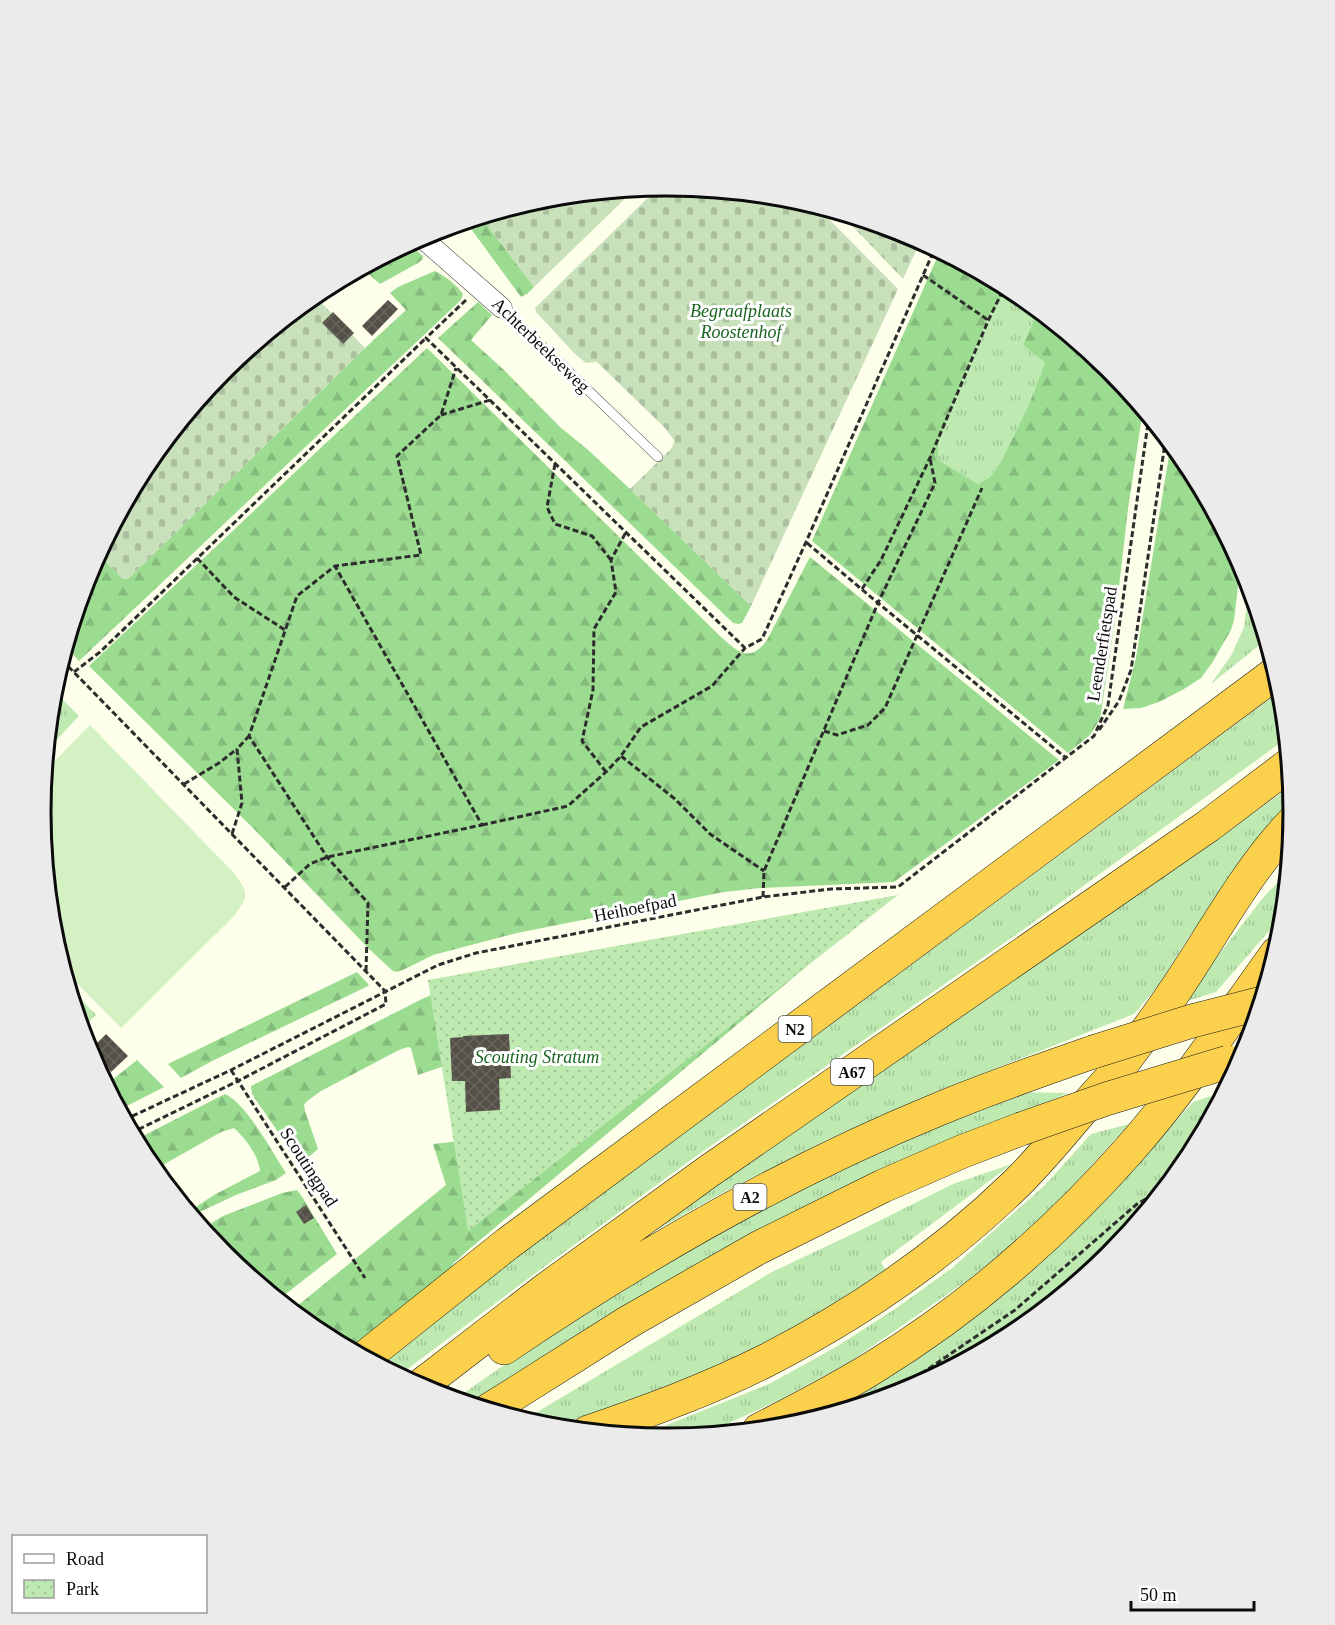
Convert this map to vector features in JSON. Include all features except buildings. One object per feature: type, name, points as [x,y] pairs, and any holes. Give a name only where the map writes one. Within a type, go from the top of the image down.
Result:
[{"type":"highway","name":"N2","points":[[371,1352],[507,1244],[1269,678]]},
{"type":"highway","name":"A67","points":[[428,1380],[545,1290],[709,1171],[1208,826],[1283,769]]},
{"type":"highway","points":[[605,1426],[695,1393],[766,1361],[885,1290],[980,1217],[1045,1154],[1117,1069],[1170,998],[1247,880],[1283,834]]},
{"type":"highway","points":[[783,1418],[908,1345],[977,1294],[1032,1249],[1066,1217],[1165,1107],[1263,972]]},
{"type":"highway","name":"A2","points":[[445,1387],[655,1251],[748,1199],[841,1152],[938,1109],[1014,1079],[1192,1021],[1253,1005]]},
{"type":"highway","points":[[497,1405],[630,1321],[758,1248],[893,1182],[1021,1129],[1106,1099],[1231,1062]]},
{"type":"street","name":"Achterbeekseweg","points":[[429,244],[502,308]]},
{"type":"lane","name":"Achterbeekseweg","points":[[502,308],[658,457]]},
{"type":"path","points":[[285,888],[310,864],[327,858],[568,806],[621,756],[641,727],[712,686],[745,648],[762,639],[931,256]]},
{"type":"path","points":[[923,275],[988,321]]},
{"type":"path","points":[[74,672],[100,652],[480,288]]},
{"type":"path","points":[[862,590],[881,560],[930,458],[988,321],[1002,295]]},
{"type":"path","points":[[426,338],[745,648]]},
{"type":"path","points":[[441,416],[456,368]]},
{"type":"path","points":[[184,784],[219,763],[249,736],[297,596],[335,566],[421,555],[397,456],[441,416],[490,400]]},
{"type":"path","name":"Leenderfietspad","points":[[1095,736],[1108,705],[1148,426]]},
{"type":"path","points":[[806,542],[1066,758],[1095,736],[1119,701],[1131,670],[1164,447]]},
{"type":"path","points":[[763,897],[764,871],[878,603],[935,483],[930,458]]},
{"type":"path","points":[[555,464],[547,507],[555,524],[592,536],[611,560],[616,592],[594,629],[593,690],[582,741],[606,772]]},
{"type":"path","points":[[824,731],[837,735],[868,725],[885,708],[982,488]]},
{"type":"path","points":[[611,560],[626,532]]},
{"type":"path","points":[[197,558],[234,597],[285,630]]},
{"type":"path","points":[[335,566],[482,825]]},
{"type":"path","points":[[69,667],[385,991],[386,1004],[238,1081],[139,1129]]},
{"type":"path","points":[[249,736],[327,858],[368,903],[366,971]]},
{"type":"path","points":[[232,834],[242,803],[237,748]]},
{"type":"path","points":[[621,756],[675,799],[710,834],[764,871]]},
{"type":"path","name":"Heihoefpad","points":[[132,1116],[231,1070],[385,991],[438,966],[476,953],[763,897],[831,889],[898,886],[1066,758]]},
{"type":"path","name":"Scoutingpad","points":[[231,1070],[365,1278]]},
{"type":"path","points":[[928,1371],[1015,1310],[1137,1204],[1150,1197]]},
{"type":"green space","name":"Begraafplaats Roostenhof","points":[[649,196],[708,197],[748,201],[827,217],[898,289],[751,606],[630,489],[671,449],[674,440],[665,428],[597,362],[586,363],[575,354],[536,312],[535,308]]},
{"type":"green space","points":[[627,197],[534,287],[486,224],[547,208]]},
{"type":"green space","points":[[486,224],[534,287],[521,297],[471,228]]},
{"type":"green space","points":[[851,224],[917,249],[903,279]]},
{"type":"green space","points":[[416,250],[423,256],[418,263],[380,284],[369,274]]},
{"type":"green space","points":[[937,258],[1002,295],[988,317],[956,397],[938,444],[938,460],[978,484],[990,477],[1001,462],[1029,404],[1045,363],[1023,345],[1035,317],[1074,349],[1142,419],[1100,719],[1090,735],[1068,753],[812,541]]},
{"type":"green space","points":[[435,271],[463,294],[461,300],[79,661],[72,653],[84,614],[105,561],[123,579],[129,578],[406,310],[390,293],[398,287]]},
{"type":"green space","points":[[1002,295],[1035,317],[1023,345],[1045,363],[1029,404],[1001,462],[990,477],[978,484],[937,460],[938,444],[988,317]]},
{"type":"green space","points":[[478,302],[492,315],[471,340],[751,606],[742,623],[733,623],[438,338]]},
{"type":"green space","points":[[321,303],[365,348],[129,578],[123,579],[105,561],[134,504],[178,437],[204,406],[261,349]]},
{"type":"green space","points":[[427,348],[721,637],[739,651],[750,653],[761,647],[767,640],[810,557],[1059,760],[894,882],[760,888],[724,892],[517,933],[433,955],[405,969],[393,971],[89,666]]},
{"type":"green space","points":[[1169,454],[1201,504],[1237,577],[1239,581],[1234,620],[1231,630],[1201,678],[1159,702],[1141,708],[1123,709],[1136,658]]},
{"type":"green space","points":[[1247,604],[1260,644],[1211,684],[1232,654],[1244,627]]},
{"type":"green space","points":[[1273,697],[1280,743],[1024,929],[699,1154],[406,1370],[381,1358]]},
{"type":"green space","points":[[62,699],[79,716],[55,741]]},
{"type":"green space","points":[[90,725],[234,873],[245,890],[245,899],[234,916],[121,1028],[75,981],[72,972],[56,893],[52,853],[53,763]]},
{"type":"green space","points":[[1283,791],[1284,810],[1262,844],[1190,935],[1158,986],[1134,1014],[933,1093],[827,1140],[726,1191],[620,1250]]},
{"type":"green space","points":[[1280,879],[1273,926],[1216,992],[1181,1003],[1262,899]]},
{"type":"green space","name":"Scouting Stratum","points":[[898,895],[468,1231],[428,980]]},
{"type":"green space","name":"Scouting Stratum","points":[[862,920],[467,1251],[454,1263],[443,1279],[356,1344],[297,1306],[446,1185],[433,1144],[470,1140],[453,1063],[418,1075],[411,1048],[408,1047],[321,1091],[304,1105],[318,1149],[300,1164],[252,1094],[251,1086],[452,986]]},
{"type":"green space","points":[[357,972],[369,985],[181,1078],[168,1064]]},
{"type":"green space","points":[[80,999],[96,1015],[88,1022]]},
{"type":"green space","points":[[137,1060],[164,1087],[126,1106],[113,1080]]},
{"type":"green space","points":[[1011,1092],[1068,1093],[945,1145],[484,1401],[463,1394],[565,1322],[741,1215]]},
{"type":"green space","points":[[225,1094],[242,1107],[286,1173],[276,1180],[199,1212],[195,1208],[260,1171],[257,1159],[247,1142],[234,1128],[221,1132],[162,1165],[143,1136]]},
{"type":"green space","points":[[1215,1095],[1180,1155],[1157,1188],[1103,1248],[1043,1302],[976,1346],[940,1365],[866,1396],[824,1409],[1109,1195],[1193,1102]]},
{"type":"green space","points":[[1129,1124],[1063,1197],[1020,1238],[965,1282],[848,1363],[779,1400],[721,1427],[658,1429],[769,1384],[836,1347],[895,1309],[952,1268],[1045,1185],[1091,1134]]},
{"type":"green space","points":[[1012,1164],[881,1262],[887,1272],[822,1320],[632,1404],[578,1422],[534,1414],[772,1272],[953,1184]]},
{"type":"green space","points":[[297,1190],[337,1254],[284,1295],[261,1276],[209,1224],[223,1216],[282,1193]]}]
